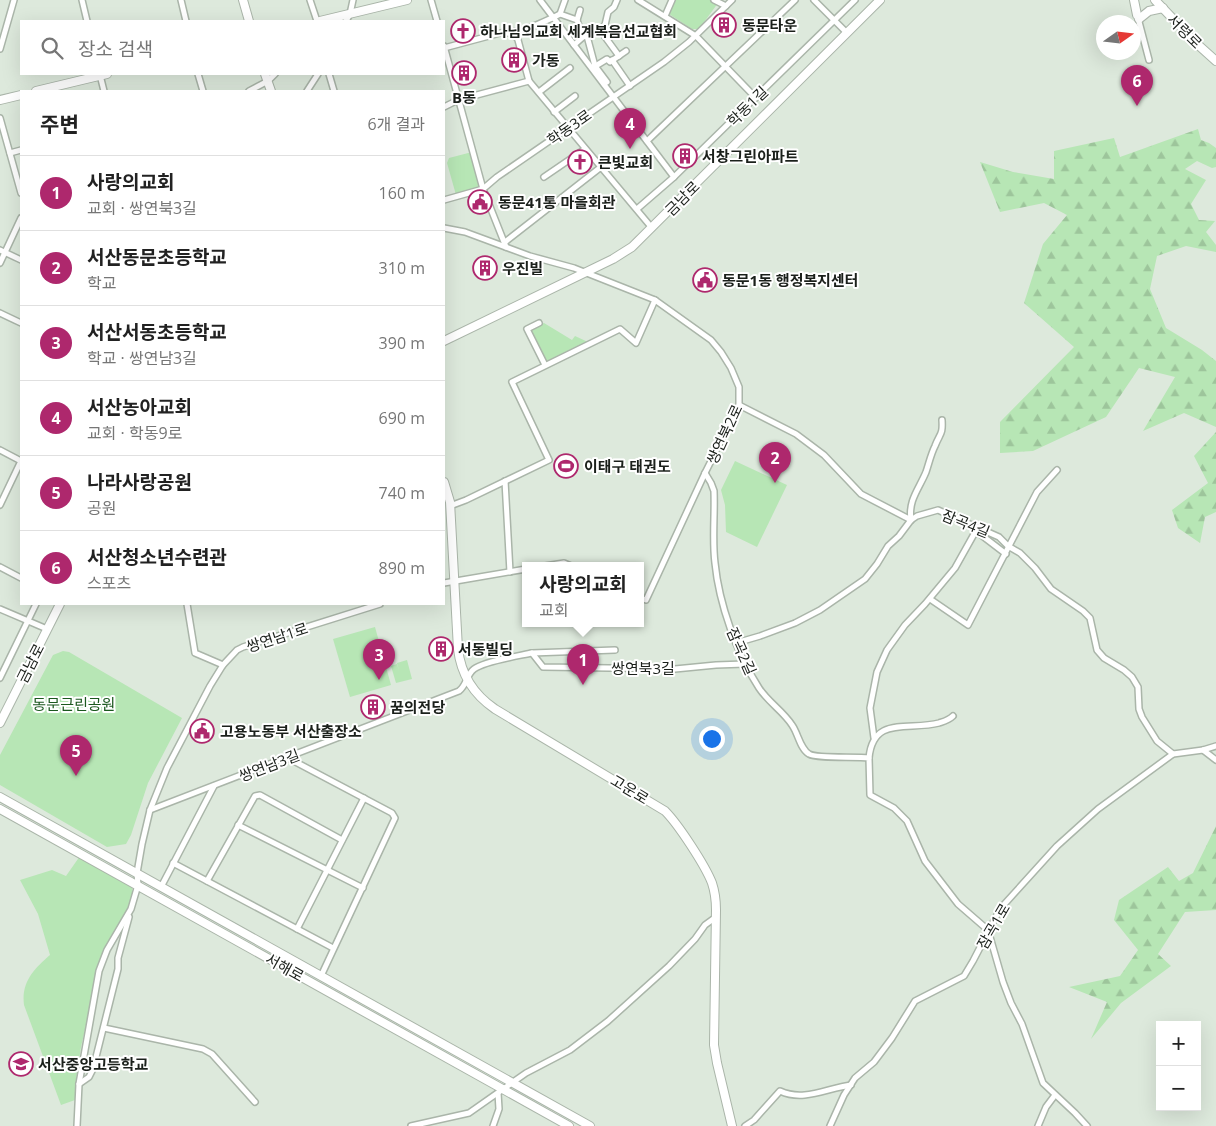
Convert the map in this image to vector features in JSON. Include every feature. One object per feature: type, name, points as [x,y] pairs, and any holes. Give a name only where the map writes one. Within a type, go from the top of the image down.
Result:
[{"type":"street","points":[[0,49],[14,0]]},
{"type":"street","points":[[82,0],[87,20]]},
{"type":"street","points":[[182,0],[186,20]]},
{"type":"street","points":[[243,0],[249,20]]},
{"type":"street","points":[[310,0],[318,20]]},
{"type":"street","points":[[348,18],[353,0]]},
{"type":"street","points":[[328,20],[348,18],[407,0]]},
{"type":"street","points":[[431,0],[437,20]]},
{"type":"street","points":[[540,0],[574,46],[594,67],[613,97],[674,177]]},
{"type":"street","points":[[560,14],[565,0]]},
{"type":"street","points":[[574,46],[585,37],[605,26],[608,12],[614,7],[617,0]]},
{"type":"street","points":[[638,0],[696,36],[756,98]]},
{"type":"street","points":[[665,16],[672,0]]},
{"type":"street","points":[[714,0],[726,6]]},
{"type":"street","name":"학동3로","points":[[445,200],[483,189],[664,62],[696,36],[732,0]]},
{"type":"street","points":[[647,142],[795,0]]},
{"type":"street","points":[[814,0],[847,33]]},
{"type":"street","name":"학동1길","points":[[637,209],[674,177],[855,0]]},
{"type":"street","name":"금남로","points":[[445,341],[627,251],[880,0]]},
{"type":"street","points":[[1134,0],[1138,15]]},
{"type":"street","points":[[1138,15],[1139,0]]},
{"type":"street","name":"서령로","points":[[1155,0],[1196,43],[1216,60]]},
{"type":"street","points":[[1141,15],[1149,11],[1163,8]]},
{"type":"street","points":[[580,10],[577,20],[585,37],[594,67]]},
{"type":"street","points":[[445,47],[504,32],[512,33],[527,29],[560,14],[577,20]]},
{"type":"street","points":[[1141,29],[1149,60]]},
{"type":"street","points":[[600,30],[619,56]]},
{"type":"street","points":[[512,33],[518,39],[529,81],[652,228]]},
{"type":"street","points":[[445,51],[483,189],[505,245]]},
{"type":"street","points":[[594,67],[607,59],[610,62],[626,51]]},
{"type":"street","points":[[612,60],[630,86]]},
{"type":"street","points":[[538,92],[570,68]]},
{"type":"street","points":[[40,90],[98,75]]},
{"type":"street","points":[[102,75],[104,90]]},
{"type":"street","points":[[198,75],[202,90]]},
{"type":"street","points":[[308,90],[317,75]]},
{"type":"street","points":[[329,75],[334,90]]},
{"type":"street","points":[[250,90],[266,77],[271,90]]},
{"type":"street","points":[[445,106],[458,100],[529,81]]},
{"type":"street","points":[[0,100],[20,95]]},
{"type":"street","points":[[554,112],[575,96]]},
{"type":"street","points":[[0,118],[20,189]]},
{"type":"street","points":[[544,177],[585,148]]},
{"type":"street","points":[[10,153],[20,150]]},
{"type":"street","points":[[505,245],[601,167]]},
{"type":"street","points":[[0,263],[2,251],[20,220]]},
{"type":"street","points":[[445,228],[465,232],[505,245]]},
{"type":"street","name":"쌍연북2로","points":[[505,245],[535,258],[585,272],[655,300],[706,336],[721,352],[738,385],[739,405],[646,600],[644,599]]},
{"type":"street","points":[[2,251],[20,258]]},
{"type":"street","points":[[450,506],[549,460],[512,382],[620,329],[636,343],[655,300]]},
{"type":"street","points":[[0,313],[20,323]]},
{"type":"street","points":[[539,323],[527,328],[545,365]]},
{"type":"street","points":[[739,405],[796,434],[824,455],[861,494],[911,520]]},
{"type":"street","points":[[736,643],[795,624],[820,610],[865,579],[888,546],[899,536],[911,520],[912,497],[926,472],[934,446],[942,432],[942,420]]},
{"type":"street","points":[[0,450],[20,461]]},
{"type":"street","points":[[0,505],[20,464]]},
{"type":"street","points":[[930,599],[968,624],[1037,492],[1057,470]]},
{"type":"street","name":"잠곡2길","points":[[705,474],[712,483],[714,491],[714,563],[719,589],[736,643],[745,664],[760,689],[792,724],[804,749],[809,754],[869,758]]},
{"type":"street","points":[[505,481],[510,572]]},
{"type":"street","name":"고운로","points":[[445,484],[449,494],[450,506],[458,653],[467,680],[477,695],[495,709],[665,811],[675,822],[710,880],[715,895],[716,917],[714,1046],[732,1126]]},
{"type":"street","name":"잠곡4길","points":[[911,520],[917,516],[938,510],[977,529],[999,536],[1009,547],[1020,553],[1051,589],[1090,618],[1097,650],[1104,658],[1132,677],[1138,687],[1139,709],[1142,717],[1157,741],[1173,754]]},
{"type":"street","points":[[874,738],[870,708],[877,672],[887,650],[905,625],[930,599],[955,568],[977,529],[1006,554]]},
{"type":"street","points":[[0,567],[20,577]]},
{"type":"street","points":[[445,583],[522,570]]},
{"type":"street","points":[[0,678],[36,605]]},
{"type":"street","name":"금남로","points":[[0,723],[59,605]]},
{"type":"street","points":[[187,605],[195,653],[223,665]]},
{"type":"street","name":"쌍연남1로","points":[[138,885],[137,873],[150,810],[167,768],[223,665],[237,650],[243,647],[377,605]]},
{"type":"street","points":[[0,608],[47,629]]},
{"type":"street","points":[[467,680],[471,671],[480,666],[532,653],[615,650]]},
{"type":"street","name":"쌍연북3길","points":[[532,653],[543,666],[675,669],[745,664]]},
{"type":"street","name":"쌍연남3길","points":[[150,810],[457,692],[463,688],[467,680]]},
{"type":"street","points":[[952,716],[949,720],[934,724],[910,727],[894,726],[881,732],[874,738],[870,746],[869,758],[870,795],[894,808],[907,821],[925,861],[958,904],[988,930],[1004,982],[1033,1051],[1043,1083],[1087,1126]]},
{"type":"street","name":"잠곡1로","points":[[830,1126],[844,1095],[855,1078],[874,1062],[916,1001],[964,976],[1000,908],[1057,846],[1098,809],[1173,754],[1204,750],[1216,746]]},
{"type":"street","points":[[1204,750],[1216,760]]},
{"type":"street","name":"서해로","points":[[288,758],[394,814],[396,819],[321,976]]},
{"type":"street","points":[[161,886],[214,785]]},
{"type":"street","points":[[207,881],[253,797],[260,795],[342,840]]},
{"type":"street","name":"서해로","points":[[0,797],[590,1126]]},
{"type":"street","points":[[297,928],[364,798]]},
{"type":"street","name":"서해로","points":[[0,809],[501,1091],[569,1126]]},
{"type":"street","points":[[238,824],[363,888]]},
{"type":"street","points":[[173,863],[334,948]]},
{"type":"street","points":[[79,1084],[89,1077],[93,1069],[118,969],[118,958],[138,885]]},
{"type":"street","points":[[77,1126],[79,1084],[99,971],[107,950],[131,910]]},
{"type":"street","points":[[410,1126],[463,1116],[476,1110],[526,1073],[570,1050],[608,1021],[669,966],[695,939],[705,925],[716,917]]},
{"type":"street","points":[[104,1028],[203,1049],[212,1054],[255,1102]]},
{"type":"street","points":[[745,1126],[754,1120],[780,1091],[800,1096],[851,1085]]},
{"type":"street","points":[[493,1126],[499,1110],[501,1091]]},
{"type":"street","points":[[1038,1126],[1046,1106],[1055,1095]]},
{"type":"green space","points":[[676,0],[711,0],[718,3],[699,29],[692,29],[669,14]]},
{"type":"green space","points":[[1198,129],[1201,140],[1216,148],[1216,167],[1212,168],[1197,161],[1185,169],[1206,180],[1191,204],[1199,220],[1215,221],[1206,232],[1216,245],[1216,252],[1186,246],[1157,256],[1150,289],[1166,328],[1216,361],[1216,427],[1184,413],[1143,431],[1175,377],[1139,368],[1106,417],[1033,451],[1000,453],[1000,422],[1074,347],[1024,303],[1043,244],[1067,215],[1044,203],[1000,212],[980,162],[1013,172],[1054,179],[1054,151],[1114,138],[1120,157]]},
{"type":"green space","points":[[472,152],[482,187],[456,195],[447,163],[449,158]]},
{"type":"green space","points":[[544,323],[572,340],[575,336],[588,342],[549,361],[545,360],[531,332],[533,328]]},
{"type":"green space","points":[[1216,432],[1216,512],[1205,517],[1200,543],[1178,528],[1172,510],[1208,483],[1194,456]]},
{"type":"green space","points":[[735,461],[787,485],[757,547],[726,532],[725,505],[721,490]]},
{"type":"green space","points":[[375,627],[391,685],[350,697],[333,639]]},
{"type":"green space","name":"동문근린공원","points":[[63,651],[69,652],[182,718],[148,783],[131,835],[126,844],[107,847],[0,785],[0,755],[53,655]]},
{"type":"green space","points":[[407,660],[412,679],[396,683],[391,666],[397,664],[399,671],[397,663]]},
{"type":"green space","points":[[1216,826],[1216,910],[1185,912],[1158,954],[1171,966],[1121,1003],[1091,1039],[1107,1002],[1069,987],[1120,976],[1138,950],[1114,920],[1119,900],[1168,867],[1179,881],[1193,873]]},
{"type":"green space","points":[[80,856],[132,887],[133,896],[131,904],[99,967],[81,1047],[75,1100],[61,1105],[24,1005],[25,989],[30,977],[50,955],[38,914],[20,880],[52,870],[66,876]]},
{"type":"place","name":"동문타운","points":[[724,25]]},
{"type":"place","name":"하나님의교회 세계복음선교협회","points":[[463,31]]},
{"type":"place","name":"가동","points":[[514,60]]},
{"type":"place","name":"B동","points":[[464,73]]},
{"type":"place","name":"서산청소년수련관","points":[[1137,106]]},
{"type":"place","name":"서산농아교회","points":[[630,149]]},
{"type":"place","name":"서창그린아파트","points":[[685,156]]},
{"type":"place","name":"큰빛교회","points":[[580,162]]},
{"type":"place","name":"동문41통 마을회관","points":[[480,202]]},
{"type":"place","name":"우진빌","points":[[485,268]]},
{"type":"place","name":"동문1동 행정복지센터","points":[[705,280]]},
{"type":"place","name":"이태구 태권도","points":[[566,466]]},
{"type":"place","name":"서산동문초등학교","points":[[775,483]]},
{"type":"place","name":"서동빌딩","points":[[441,649]]},
{"type":"place","name":"서산서동초등학교","points":[[379,680]]},
{"type":"place","name":"사랑의교회","points":[[583,685]]},
{"type":"place","name":"꿈의전당","points":[[373,707]]},
{"type":"place","name":"고용노동부 서산출장소","points":[[202,731]]},
{"type":"place","name":"나라사랑공원","points":[[76,776]]},
{"type":"place","name":"서산중앙고등학교","points":[[21,1064]]}]
